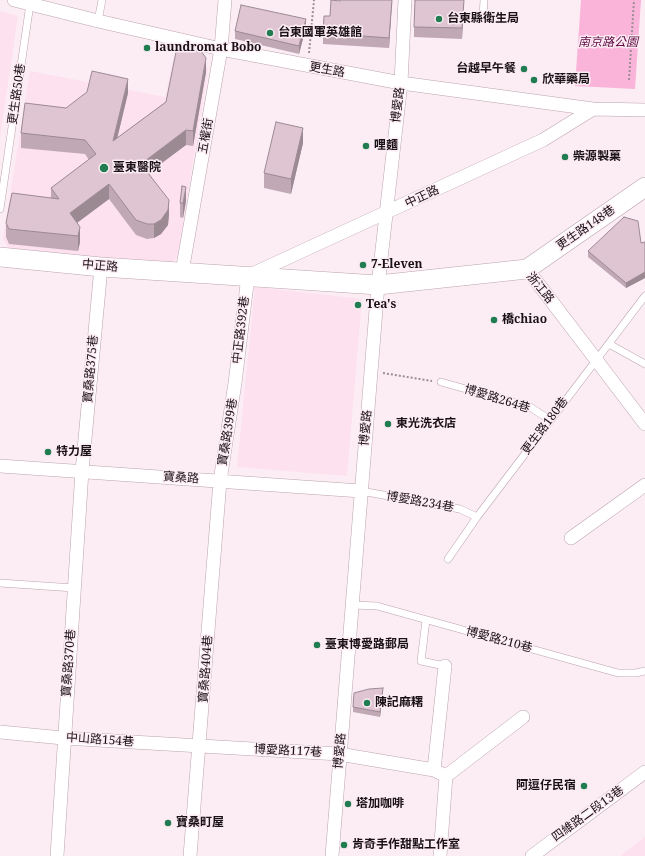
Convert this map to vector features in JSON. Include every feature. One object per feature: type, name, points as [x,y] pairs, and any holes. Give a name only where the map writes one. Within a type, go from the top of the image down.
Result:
[{"type":"street","name":"更生路","points":[[14,0],[222,49],[401,83],[593,109],[645,110]]},
{"type":"street","name":"五權街","points":[[182,272],[222,49],[225,0]]},
{"type":"street","name":"博愛路","points":[[332,856],[339,754],[378,285],[401,83],[405,0]]},
{"type":"street","name":"中正路","points":[[248,276],[385,215],[543,140],[593,109]]},
{"type":"street","name":"更生路148巷","points":[[527,269],[645,187]]},
{"type":"street","name":"中正路","points":[[0,257],[101,267],[378,285]]},
{"type":"street","name":"寶桑路375巷","points":[[82,471],[101,267]]},
{"type":"street","name":"浙江路","points":[[378,285],[527,269],[645,424]]},
{"type":"street","name":"中正路392巷","points":[[235,383],[248,276]]},
{"type":"street","name":"寶桑路399巷","points":[[220,481],[235,383]]},
{"type":"street","name":"寶桑路","points":[[0,466],[361,491]]},
{"type":"street","name":"寶桑路370巷","points":[[56,856],[82,471]]},
{"type":"street","name":"寶桑路404巷","points":[[190,856],[220,481]]},
{"type":"street","points":[[571,538],[645,485]]},
{"type":"street","points":[[434,770],[445,666]]},
{"type":"street","points":[[440,856],[446,776],[523,718]]},
{"type":"street","name":"中山路154巷","points":[[0,732],[64,738],[200,746]]},
{"type":"street","name":"博愛路117巷","points":[[200,746],[339,754],[434,770],[446,776]]},
{"type":"street","name":"四維路二段13巷","points":[[532,856],[645,772]]},
{"type":"lane","points":[[98,21],[102,0]]},
{"type":"lane","points":[[483,17],[484,0]]},
{"type":"lane","name":"更生路50巷","points":[[0,209],[30,4]]},
{"type":"lane","name":"更生路180巷","points":[[448,559],[477,517],[645,296]]},
{"type":"lane","points":[[609,344],[645,364]]},
{"type":"lane","name":"博愛路264巷","points":[[441,382],[530,407],[550,420]]},
{"type":"lane","name":"博愛路234巷","points":[[361,491],[460,509],[477,517]]},
{"type":"lane","points":[[0,583],[74,588]]},
{"type":"lane","name":"博愛路210巷","points":[[352,605],[377,606],[618,673],[636,673],[645,671]]},
{"type":"lane","points":[[426,620],[421,661],[445,666]]},
{"type":"path","points":[[308,66],[314,0]]},
{"type":"path","points":[[628,80],[634,0]]},
{"type":"path","points":[[371,371],[441,382]]},
{"type":"shaded area","points":[[0,11],[18,16],[0,137]]},
{"type":"shaded area","name":"臺東醫院","points":[[174,57],[203,61],[208,69],[178,254],[175,260],[171,263],[10,251],[3,239],[30,71],[165,97]]},
{"type":"shaded area","points":[[255,287],[362,299],[347,476],[237,467]]},
{"type":"shaded area","points":[[645,837],[645,856],[620,856]]},
{"type":"green space","name":"南京路公園","points":[[581,0],[641,0],[635,89],[575,86]]},
{"type":"building","points":[[331,0],[392,0],[389,38],[323,33],[324,16],[330,16]]},
{"type":"building","name":"台東縣衛生局","points":[[415,0],[464,0],[462,28],[414,27]]},
{"type":"building","name":"台東國軍英雄館","points":[[241,5],[306,19],[299,46],[235,31]]},
{"type":"building","points":[[177,47],[201,51],[206,58],[193,131],[186,130],[141,164],[169,200],[168,210],[161,220],[154,224],[147,224],[136,220],[109,184],[70,213],[80,227],[78,236],[9,229],[6,223],[12,193],[59,199],[51,188],[96,154],[85,140],[21,133],[25,103],[66,108],[87,92],[92,71],[128,79],[113,141],[166,102]]},
{"type":"building","points":[[276,122],[303,128],[291,179],[264,173]]},
{"type":"building","points":[[182,186],[186,187],[183,203],[180,203]]},
{"type":"building","points":[[624,217],[638,221],[641,243],[645,242],[645,272],[626,283],[588,251]]},
{"type":"building","points":[[383,688],[380,712],[353,707],[354,693],[369,689]]},
{"type":"place","name":"台東縣衛生局","points":[[439,19]]},
{"type":"place","name":"台東國軍英雄館","points":[[270,33]]},
{"type":"place","name":"laundromat Bobo","points":[[147,48]]},
{"type":"place","name":"台越早午餐","points":[[524,69]]},
{"type":"place","name":"欣華藥局","points":[[534,80]]},
{"type":"place","name":"哩麵","points":[[366,146]]},
{"type":"place","name":"柴源製菓","points":[[565,157]]},
{"type":"place","name":"臺東醫院","points":[[104,168]]},
{"type":"place","name":"7-Eleven","points":[[363,265]]},
{"type":"place","name":"Tea's","points":[[358,305]]},
{"type":"place","name":"橋chiao","points":[[494,320]]},
{"type":"place","name":"東光洗衣店","points":[[388,424]]},
{"type":"place","name":"特力屋","points":[[48,452]]},
{"type":"place","name":"臺東博愛路郵局","points":[[317,645]]},
{"type":"place","name":"陳記麻糬","points":[[367,703]]},
{"type":"place","name":"阿逗仔民宿","points":[[584,786]]},
{"type":"place","name":"塔加咖啡","points":[[348,804]]},
{"type":"place","name":"寶桑町屋","points":[[168,823]]},
{"type":"place","name":"肯奇手作甜點工作室","points":[[344,845]]}]
